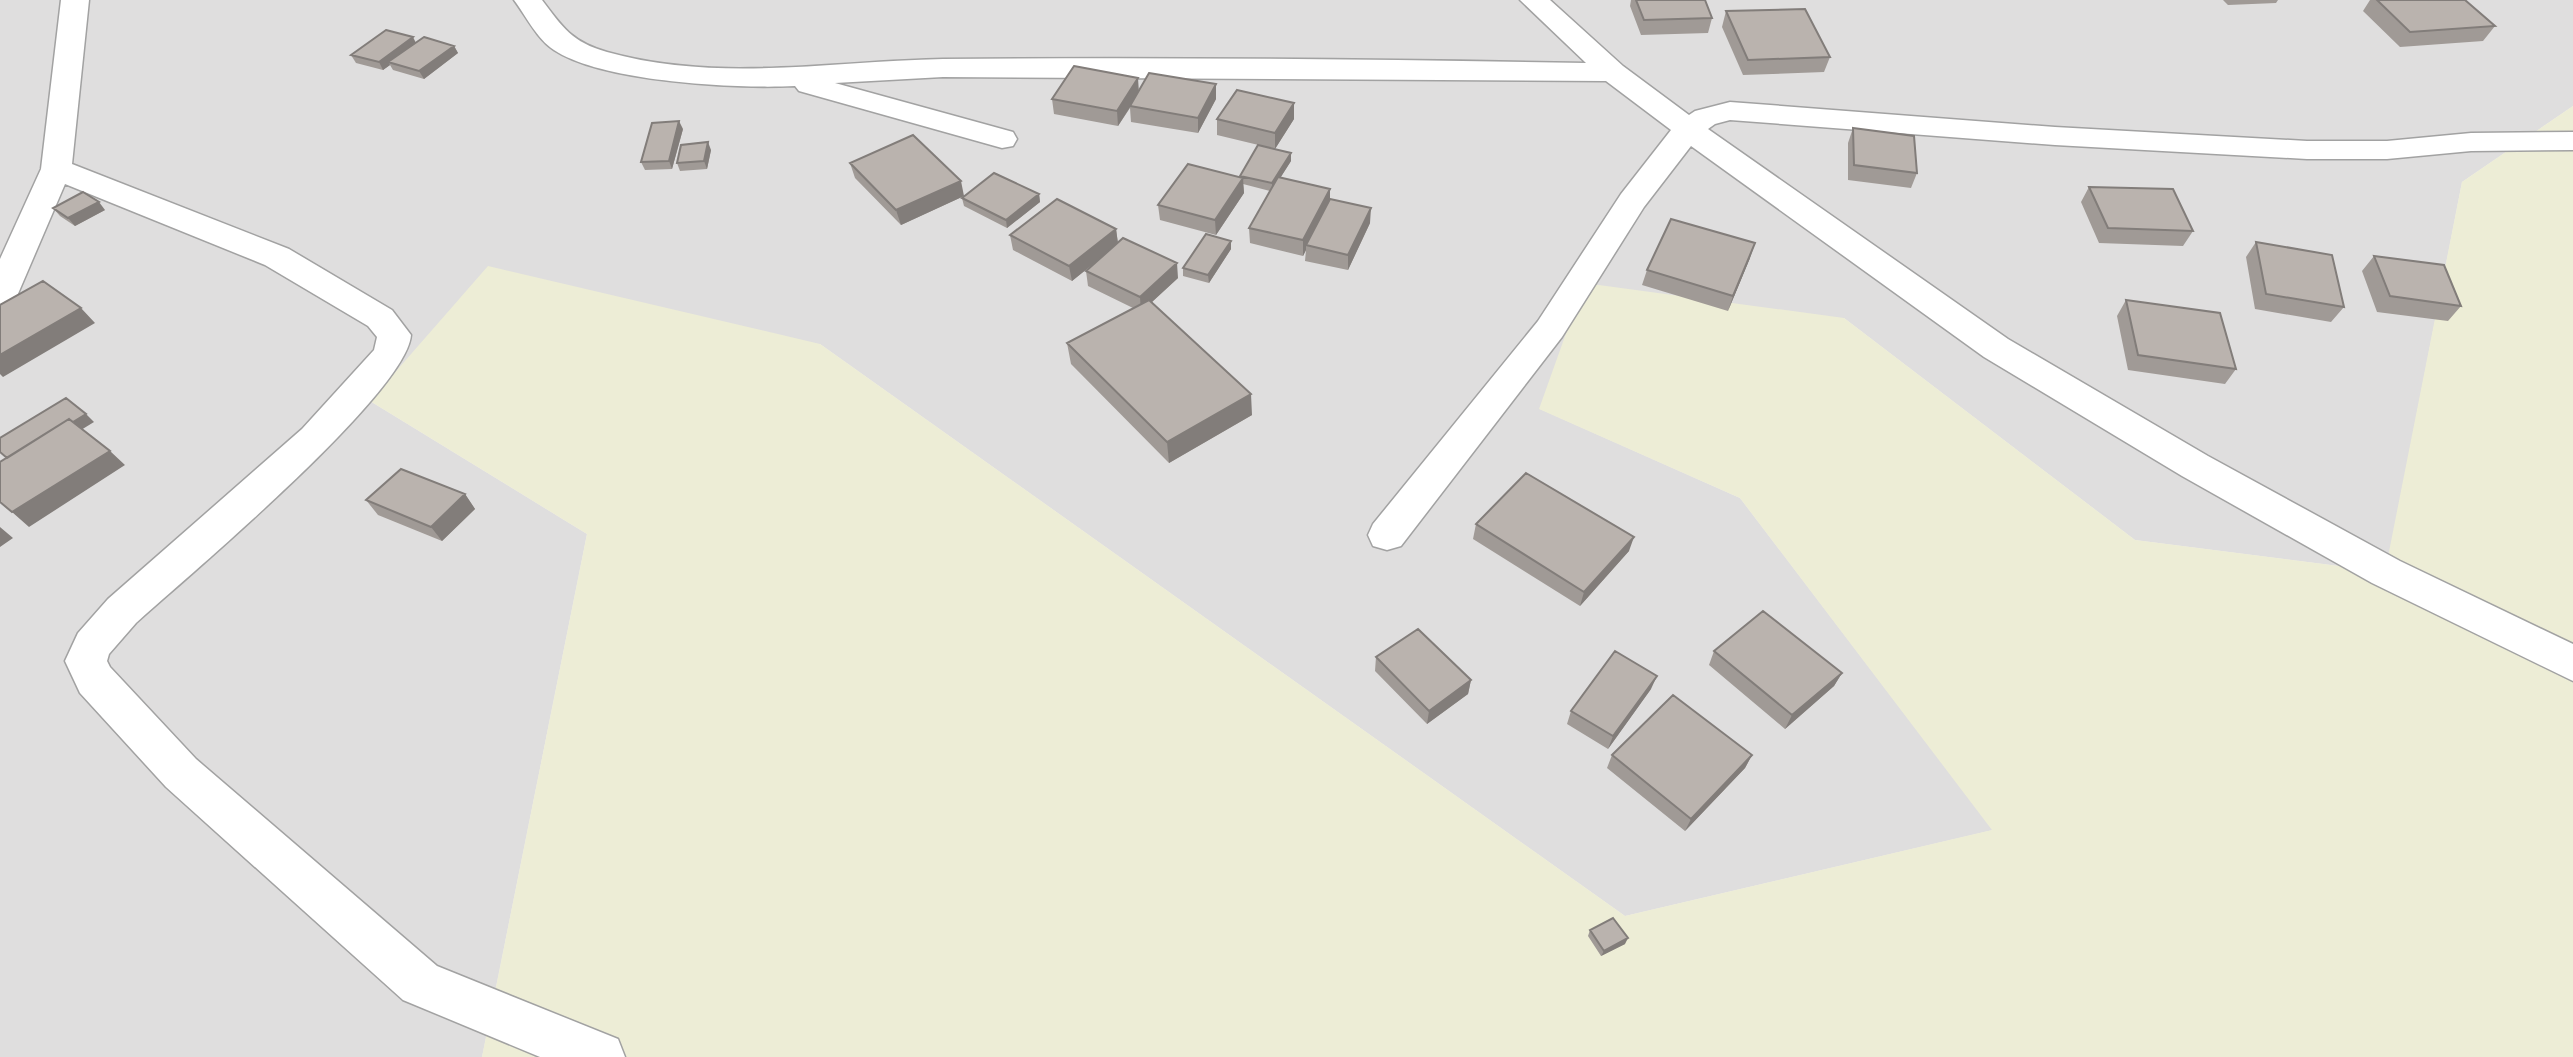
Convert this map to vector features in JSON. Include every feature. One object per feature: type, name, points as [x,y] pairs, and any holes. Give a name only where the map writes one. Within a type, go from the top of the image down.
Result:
[{"type":"street","points":[[0,296],[56,169],[75,0]]},
{"type":"street","points":[[528,0],[551,33],[568,47],[605,60],[685,72],[783,78],[914,68],[1335,67],[1613,72]]},
{"type":"street","points":[[1534,0],[1613,72],[1688,129],[2007,355],[2195,466],[2386,572],[2573,663]]},
{"type":"street","points":[[783,78],[1002,139]]},
{"type":"street","points":[[1387,535],[1549,329],[1632,201],[1688,129],[1705,117],[1730,111],[2068,136],[2307,150],[2388,150],[2471,142],[2573,141]]},
{"type":"street","points":[[56,169],[277,257],[380,318],[394,335],[393,347],[387,358],[315,439],[122,611],[92,645],[86,661],[95,680],[181,774],[420,983],[600,1057]]},
{"type":"shaded area","points":[[0,0],[2573,0],[2573,106],[2462,182],[2386,572],[2135,540],[1844,318],[1540,409],[1740,498],[1993,830],[1625,916],[820,344],[370,401],[587,534],[482,1057],[0,1057]]},
{"type":"green space","points":[[2573,106],[2573,1057],[482,1057],[587,534],[370,401],[488,266],[820,344],[1625,916],[1992,830],[1740,498],[1539,409],[1584,283],[1844,318],[2135,540],[2385,572],[2462,182]]},
{"type":"building","points":[[1636,0],[1705,0],[1712,18],[1644,20]]},
{"type":"building","points":[[2377,0],[2465,0],[2495,26],[2410,32]]},
{"type":"building","points":[[1805,9],[1830,57],[1748,60],[1726,11]]},
{"type":"building","points":[[386,30],[413,37],[379,62],[351,55]]},
{"type":"building","points":[[424,37],[454,46],[419,71],[388,62]]},
{"type":"building","points":[[1074,66],[1138,78],[1117,111],[1052,99]]},
{"type":"building","points":[[1149,73],[1216,84],[1198,118],[1130,106]]},
{"type":"building","points":[[1237,90],[1294,103],[1275,133],[1217,119]]},
{"type":"building","points":[[679,121],[669,161],[641,162],[652,123]]},
{"type":"building","points":[[1853,128],[1914,136],[1917,173],[1854,165]]},
{"type":"building","points":[[913,135],[961,181],[896,210],[850,163]]},
{"type":"building","points":[[708,142],[704,161],[677,163],[681,145]]},
{"type":"building","points":[[1258,145],[1291,153],[1272,183],[1240,176]]},
{"type":"building","points":[[1188,164],[1243,178],[1215,220],[1158,205]]},
{"type":"building","points":[[994,173],[1039,194],[1006,220],[962,198]]},
{"type":"building","points":[[1278,177],[1330,189],[1303,240],[1249,228]]},
{"type":"building","points":[[2089,187],[2173,189],[2193,231],[2108,228]]},
{"type":"building","points":[[83,192],[99,202],[68,218],[53,208]]},
{"type":"building","points":[[1057,199],[1116,229],[1069,266],[1010,235]]},
{"type":"building","points":[[1330,199],[1371,208],[1348,255],[1306,245]]},
{"type":"building","points":[[1671,219],[1755,243],[1733,296],[1647,270]]},
{"type":"building","points":[[1206,234],[1231,241],[1208,275],[1183,268]]},
{"type":"building","points":[[1123,238],[1177,263],[1140,297],[1086,271]]},
{"type":"building","points":[[2256,242],[2332,255],[2344,307],[2266,294]]},
{"type":"building","points":[[2374,256],[2444,265],[2461,306],[2390,296]]},
{"type":"building","points":[[43,281],[81,308],[0,355],[0,305]]},
{"type":"building","points":[[1149,300],[1251,394],[1167,442],[1067,343]]},
{"type":"building","points":[[2126,300],[2220,313],[2236,369],[2138,355]]},
{"type":"building","points":[[66,398],[86,414],[73,422],[69,419],[7,458],[0,452],[0,438]]},
{"type":"building","points":[[69,419],[110,451],[12,512],[0,502],[0,462]]},
{"type":"building","points":[[401,469],[465,494],[431,527],[366,500]]},
{"type":"building","points":[[1526,473],[1634,537],[1584,592],[1476,524]]},
{"type":"building","points":[[1763,611],[1842,673],[1792,715],[1714,651]]},
{"type":"building","points":[[1418,629],[1471,680],[1429,711],[1376,657]]},
{"type":"building","points":[[1615,651],[1657,676],[1613,736],[1571,711]]},
{"type":"building","points":[[1673,695],[1752,755],[1691,819],[1612,755]]},
{"type":"building","points":[[1613,918],[1628,938],[1604,951],[1590,930]]}]
